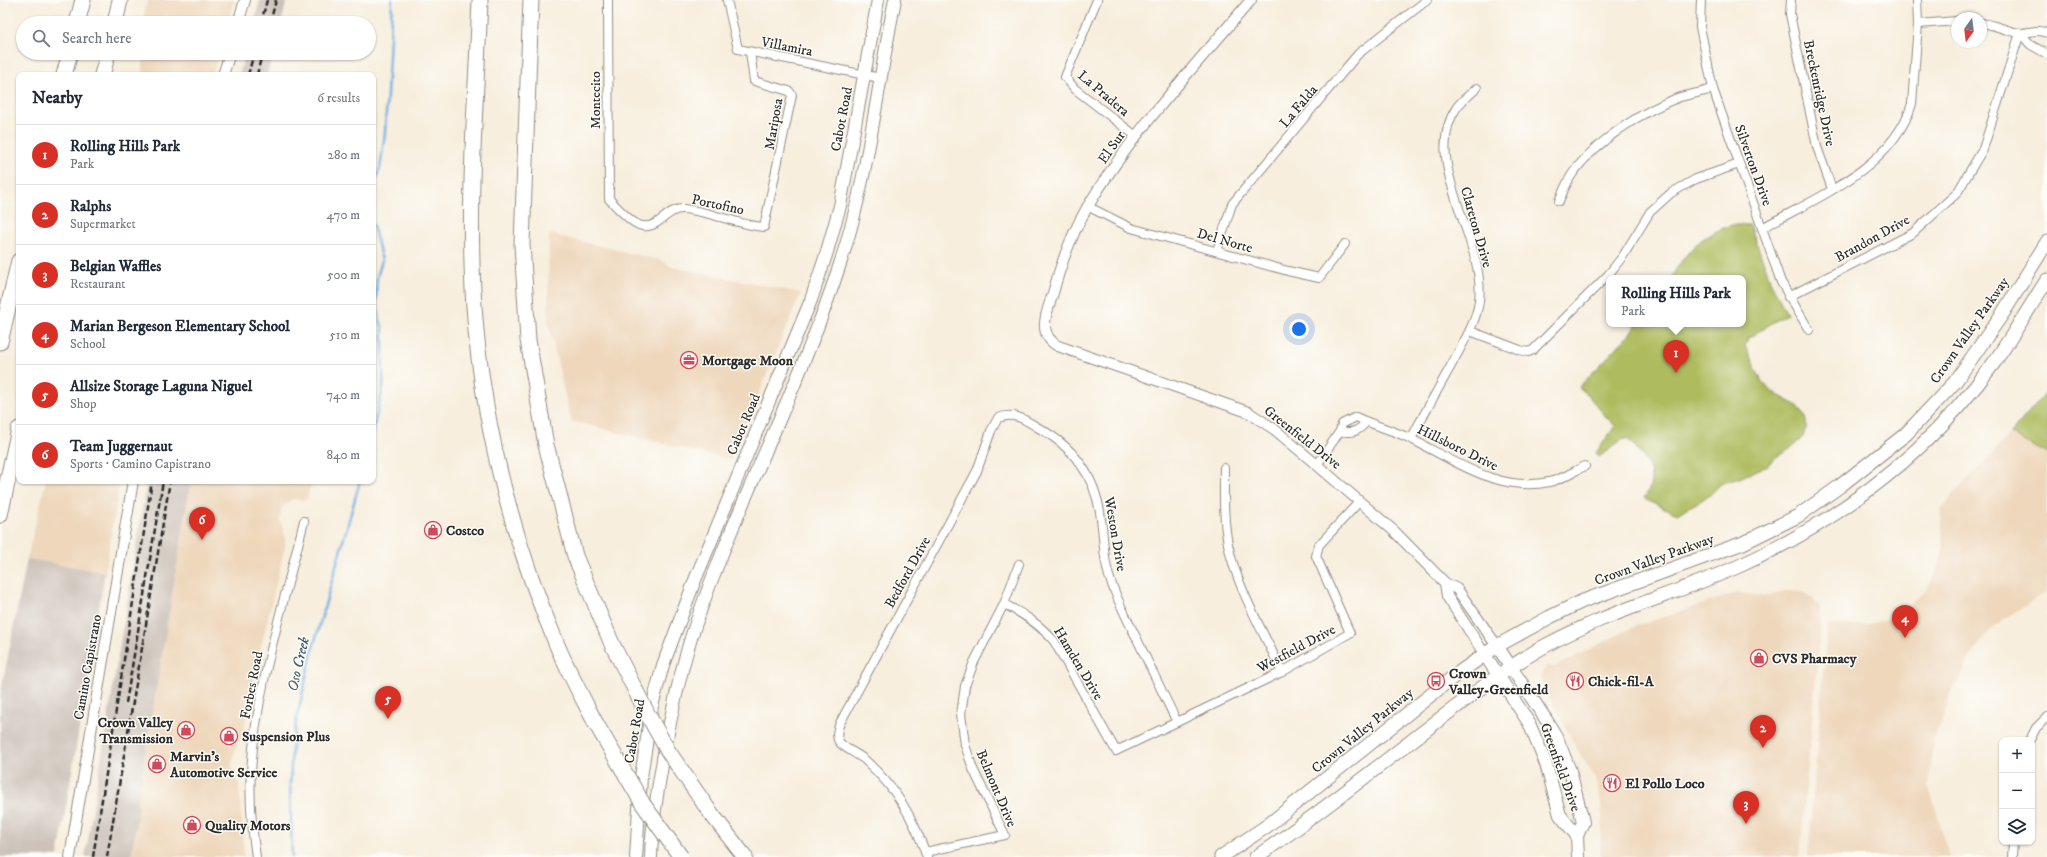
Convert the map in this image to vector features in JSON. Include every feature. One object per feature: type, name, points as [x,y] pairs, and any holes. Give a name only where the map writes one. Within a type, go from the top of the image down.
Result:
[{"type":"highway","points":[[79,16],[83,0]]},
{"type":"highway","points":[[117,16],[120,0]]},
{"type":"highway","points":[[480,0],[472,208],[474,305],[480,364],[492,435],[508,504],[530,577],[558,647],[595,722],[643,804],[681,857]]},
{"type":"highway","points":[[530,0],[522,244],[528,340],[546,445],[575,556],[612,644],[661,739],[710,812],[745,857]]},
{"type":"highway","points":[[65,72],[68,60]]},
{"type":"highway","points":[[103,72],[106,60]]},
{"type":"highway","points":[[0,342],[16,274]]},
{"type":"highway","points":[[0,515],[16,443]]},
{"type":"main road","name":"Cabot Road","points":[[636,857],[641,777],[652,706],[663,665],[695,580],[806,311],[824,263],[840,206],[878,0]]},
{"type":"main road","points":[[652,857],[656,800],[682,668],[710,584],[802,362],[840,264],[855,213],[895,0]]},
{"type":"main road","name":"Crown Valley Parkway","points":[[1221,857],[1267,826],[1457,674],[1497,646],[1583,601],[1743,543],[1798,516],[1840,486],[1906,434],[1955,382],[1982,344],[2047,242]]},
{"type":"main road","points":[[1256,857],[1306,822],[1499,675],[1544,647],[1600,619],[1735,568],[1807,531],[1840,512],[1867,492],[1928,439],[1972,390],[1993,363],[2047,280]]},
{"type":"main road","points":[[1798,516],[1807,531]]},
{"type":"main road","name":"Greenfield Drive","points":[[1497,646],[1557,738],[1570,771],[1583,822],[1577,836],[1578,857]]},
{"type":"main road","name":"Greenfield Drive","points":[[1485,655],[1529,723],[1546,764],[1560,815],[1577,836]]},
{"type":"street","points":[[240,16],[245,0]]},
{"type":"street","name":"Montecito","points":[[608,0],[609,200]]},
{"type":"street","name":"Villamira","points":[[727,0],[738,49],[880,78]]},
{"type":"street","name":"La Pradera","points":[[1097,0],[1065,77],[1075,89],[1136,136]]},
{"type":"street","name":"El Sur","points":[[1046,337],[1045,325],[1061,265],[1087,206],[1136,136],[1251,0]]},
{"type":"street","name":"La Falda","points":[[1217,251],[1232,204],[1237,198],[1358,54],[1427,0]]},
{"type":"street","name":"Silverton Drive","points":[[1701,0],[1700,27],[1713,89],[1780,282],[1809,330]]},
{"type":"street","name":"Breckenridge Drive","points":[[1791,0],[1790,14],[1817,147],[1832,189]]},
{"type":"street","points":[[1762,228],[1832,189],[1873,162],[1889,146],[1909,115],[1912,104],[1918,24],[1916,0]]},
{"type":"street","points":[[1918,24],[1951,21]]},
{"type":"street","points":[[1987,24],[2020,33],[2040,30],[2047,34]]},
{"type":"street","points":[[2020,33],[2031,45],[2047,54]]},
{"type":"street","name":"Brandon Drive","points":[[1788,297],[1913,233],[1957,193],[1983,149],[2020,33]]},
{"type":"street","name":"Mariposa","points":[[750,52],[754,81],[789,91],[792,95],[764,227]]},
{"type":"street","points":[[224,72],[228,60]]},
{"type":"street","name":"Clareton Drive","points":[[1411,439],[1470,331],[1479,300],[1476,264],[1450,179],[1446,144],[1450,125],[1457,107],[1477,88]]},
{"type":"street","points":[[1559,201],[1573,174],[1590,154],[1611,136],[1652,110],[1681,97],[1713,89]]},
{"type":"street","points":[[1608,275],[1623,256],[1650,212],[1671,193],[1696,179],[1739,164]]},
{"type":"street","name":"Portofino","points":[[609,200],[638,225],[648,227],[658,224],[668,214],[682,209],[764,227]]},
{"type":"street","name":"Del Norte","points":[[1087,206],[1131,228],[1288,272],[1319,278],[1345,244]]},
{"type":"street","points":[[1470,331],[1528,352],[1533,350],[1606,277]]},
{"type":"street","name":"Greenfield Drive","points":[[1046,337],[1058,346],[1248,412],[1274,429],[1394,531],[1445,583],[1457,589],[1497,646]]},
{"type":"street","name":"Weston Drive","points":[[998,418],[1008,414],[1018,416],[1059,439],[1072,451],[1086,471],[1096,492],[1109,575],[1120,603],[1177,722]]},
{"type":"street","name":"Hillsboro Drive","points":[[1317,465],[1340,431],[1342,424],[1348,419],[1356,417],[1366,422],[1390,429],[1483,476],[1503,483],[1526,485],[1550,482],[1585,466]]},
{"type":"street","name":"Bedford Drive","points":[[926,854],[916,826],[901,800],[884,778],[864,759],[841,744],[837,731],[977,471],[991,431],[998,418]]},
{"type":"street","points":[[1340,431],[1354,432],[1360,429],[1366,422]]},
{"type":"street","points":[[1224,468],[1224,512],[1228,544],[1235,572],[1282,672]]},
{"type":"street","name":"Camino Capistrano","points":[[70,857],[132,484]]},
{"type":"street","name":"Westfield Drive","points":[[1116,751],[1282,672],[1350,633],[1316,556],[1319,545],[1359,502]]},
{"type":"street","name":"Forbes Road","points":[[256,857],[251,817],[251,773],[255,730],[262,690],[304,521]]},
{"type":"street","name":"Belmont Drive","points":[[926,854],[1005,835],[973,768],[965,744],[962,714],[965,686],[974,662],[1004,604],[1019,564]]},
{"type":"street","name":"Greenfield Drive","points":[[1445,583],[1447,596],[1485,655]]},
{"type":"street","name":"Hamden Drive","points":[[1004,604],[1027,616],[1043,628],[1054,641],[1116,751]]},
{"type":"street","points":[[2032,737],[2036,728],[2047,717]]},
{"type":"street","points":[[2012,857],[2013,845]]},
{"type":"shaded area","points":[[148,0],[234,0],[230,16],[144,16]]},
{"type":"shaded area","points":[[260,0],[287,0],[283,16],[256,16]]},
{"type":"shaded area","points":[[143,60],[217,60],[214,72],[143,72]]},
{"type":"shaded area","points":[[243,60],[271,60],[268,72],[240,72]]},
{"type":"shaded area","points":[[549,234],[660,260],[673,267],[801,293],[731,460],[571,421],[548,321]]},
{"type":"shaded area","points":[[2010,434],[2047,454],[2047,592],[2007,617],[1991,630],[1971,655],[1962,675],[1950,694],[1947,708],[1933,740],[1929,788],[1950,857],[1808,857],[1827,625],[1866,625],[1886,619],[1909,606],[1927,589],[1938,569],[1944,547],[1940,509]]},
{"type":"shaded area","points":[[45,484],[120,484],[105,572],[27,559]]},
{"type":"shaded area","points":[[147,484],[190,484],[137,805],[139,806],[131,857],[85,857]]},
{"type":"shaded area","points":[[190,484],[311,484],[307,500],[292,499],[284,505],[281,510],[280,520],[285,536],[285,546],[255,672],[243,734],[234,753],[232,766],[239,786],[244,857],[131,857],[139,806],[137,805]]},
{"type":"shaded area","points":[[27,559],[105,572],[58,857],[0,857],[0,696]]},
{"type":"shaded area","points":[[1785,591],[1800,591],[1813,598],[1820,608],[1820,630],[1800,857],[1600,857],[1602,817],[1600,796],[1594,776],[1578,751],[1539,678],[1548,666],[1555,667],[1631,628],[1736,593],[1769,596]]},
{"type":"green space","points":[[1732,225],[1750,225],[1772,285],[1787,314],[1748,338],[1745,346],[1762,382],[1774,393],[1798,406],[1805,417],[1807,426],[1803,437],[1790,449],[1776,457],[1768,465],[1742,477],[1721,484],[1709,496],[1677,514],[1644,498],[1649,490],[1651,474],[1644,458],[1627,439],[1623,439],[1599,457],[1596,453],[1615,426],[1589,396],[1579,387],[1635,327],[1746,327],[1746,275],[1673,275],[1683,259],[1696,245],[1703,239]]},
{"type":"green space","points":[[2047,391],[2047,454],[2010,434]]},
{"type":"waterway","name":"Oso Creek","points":[[376,179],[380,169],[385,133],[392,0]]},
{"type":"waterway","name":"Oso Creek","points":[[376,237],[382,260],[377,278],[376,304]]},
{"type":"waterway","name":"Oso Creek","points":[[376,304],[383,330],[383,387],[376,418]]},
{"type":"waterway","name":"Oso Creek","points":[[292,857],[290,785],[292,748],[297,717],[313,648],[359,484]]},
{"type":"railway","points":[[263,16],[267,0]]},
{"type":"railway","points":[[272,16],[276,0]]},
{"type":"railway","points":[[249,72],[252,60]]},
{"type":"railway","points":[[258,72],[260,60]]},
{"type":"railway","points":[[93,857],[152,484]]},
{"type":"railway","points":[[126,703],[162,484]]},
{"type":"railway","points":[[107,857],[169,484]]},
{"type":"place","name":"Mortgage Moon","points":[[689,360]]},
{"type":"place","name":"Rolling Hills Park","points":[[1676,373]]},
{"type":"place","name":"Costco","points":[[433,530]]},
{"type":"place","name":"Team Juggernaut","points":[[202,540]]},
{"type":"place","name":"Marian Bergeson Elementary School","points":[[1905,638]]},
{"type":"place","name":"CVS Pharmacy","points":[[1759,658]]},
{"type":"place","name":"Crown Valley-Greenfield","points":[[1436,681]]},
{"type":"place","name":"Chick-fil-A","points":[[1575,681]]},
{"type":"place","name":"Allsize Storage Laguna Niguel","points":[[388,719]]},
{"type":"place","name":"Crown Valley Transmission","points":[[186,730]]},
{"type":"place","name":"Suspension Plus","points":[[229,736]]},
{"type":"place","name":"Ralphs","points":[[1763,748]]},
{"type":"place","name":"Marvin's Automotive Service","points":[[157,764]]},
{"type":"place","name":"El Pollo Loco","points":[[1612,783]]},
{"type":"place","name":"Belgian Waffles","points":[[1746,824]]},
{"type":"place","name":"Quality Motors","points":[[192,825]]}]
